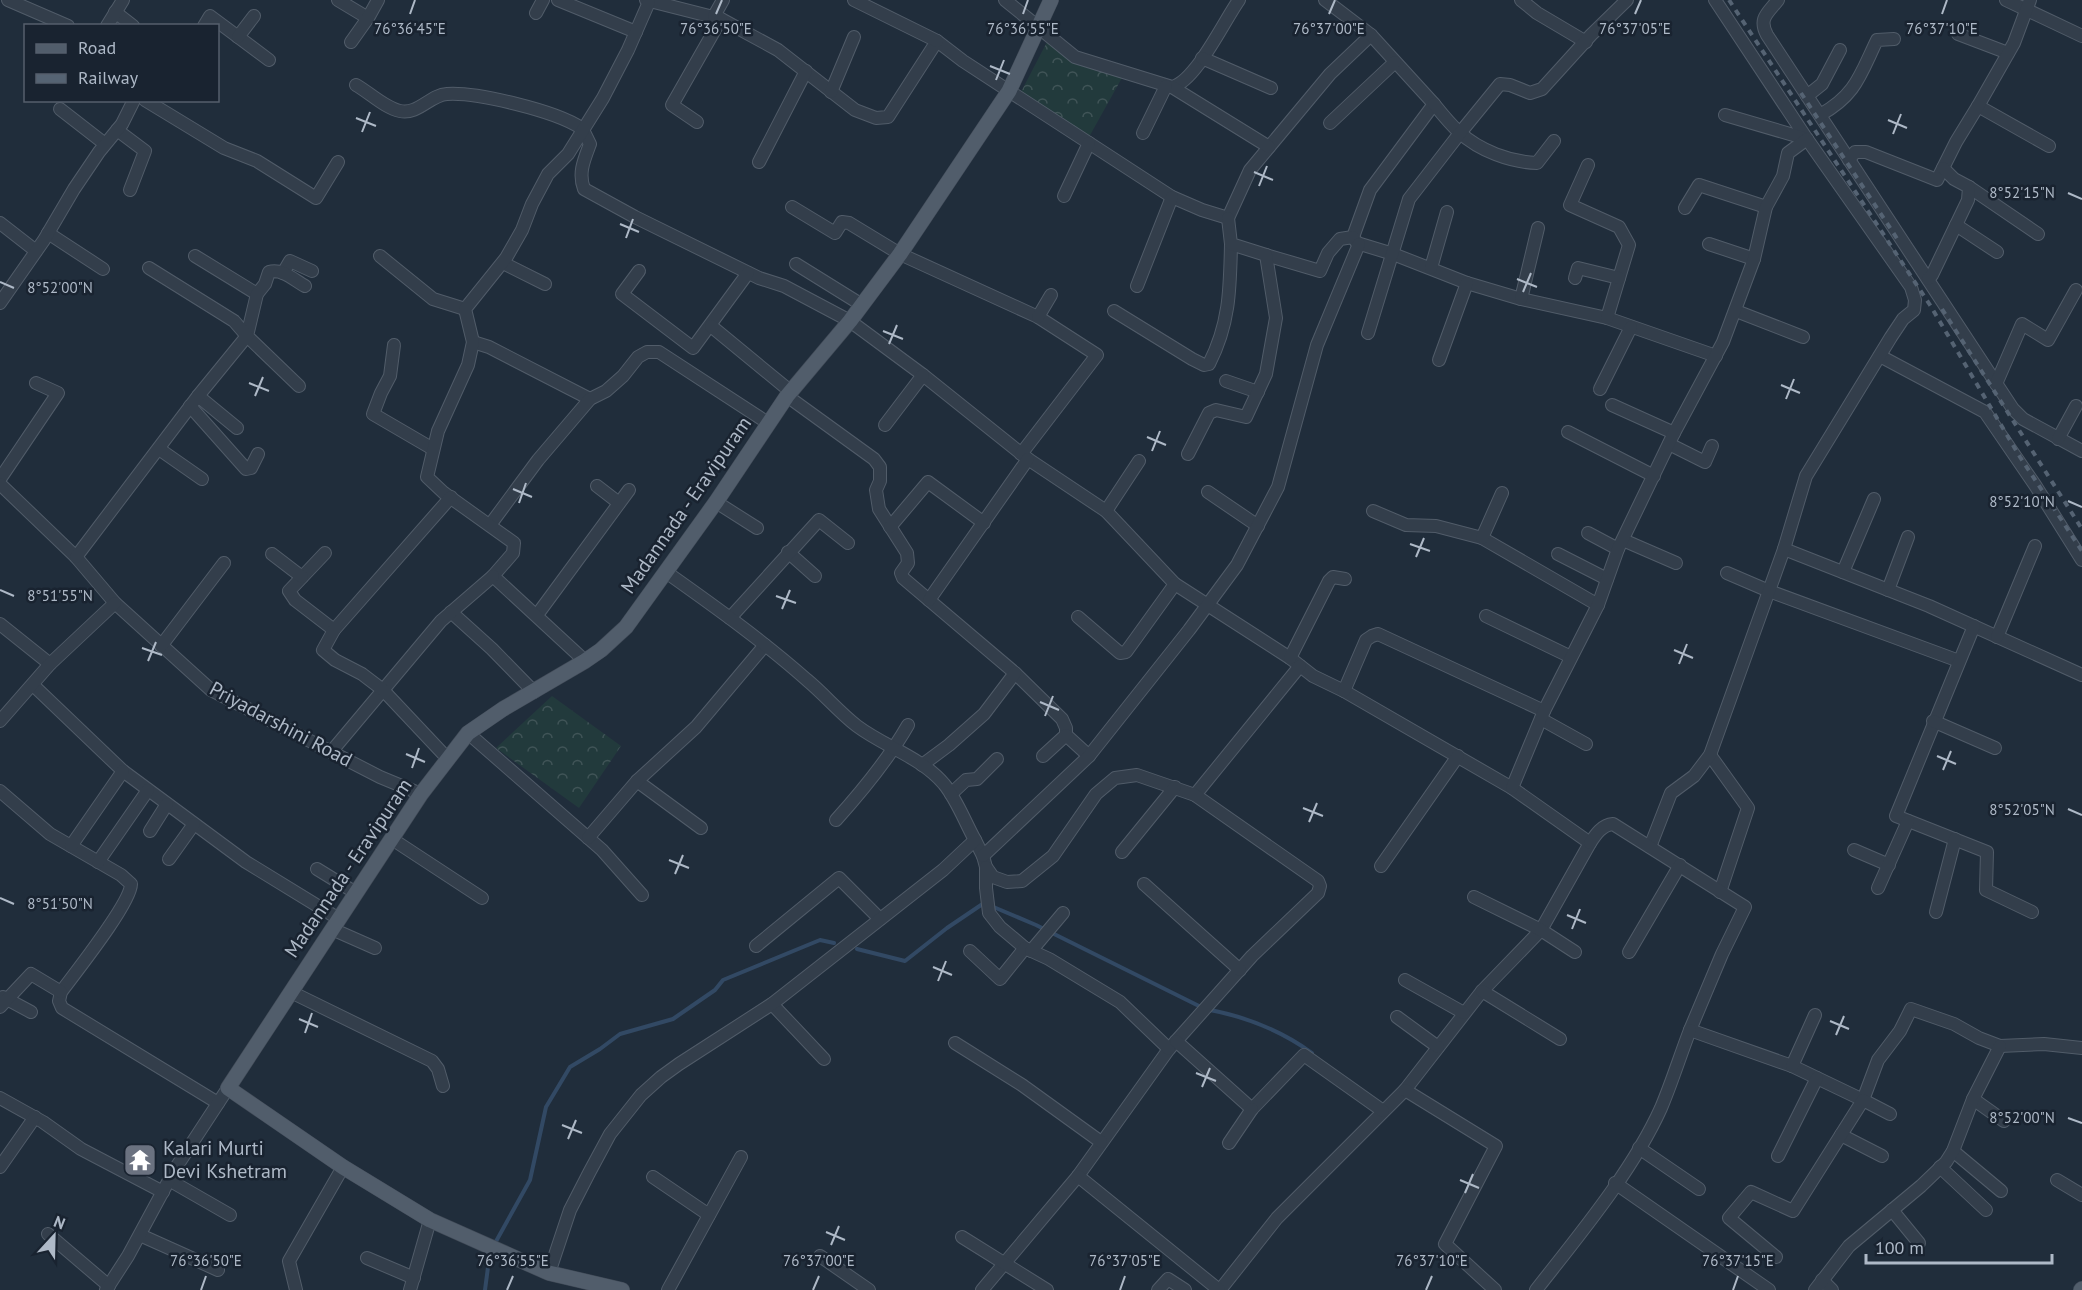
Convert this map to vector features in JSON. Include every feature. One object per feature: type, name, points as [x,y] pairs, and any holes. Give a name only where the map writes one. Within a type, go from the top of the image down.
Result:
[{"type":"main road","name":"Madannada - Eravipuram","points":[[228,1088],[421,794],[468,734],[503,709],[585,661],[626,627],[716,502],[789,393],[850,321],[900,254],[1009,91],[1051,0]]},
{"type":"main road","points":[[228,1088],[343,1167],[430,1220],[517,1257],[575,1285],[622,1290]]},
{"type":"street","points":[[8,0],[63,24]]},
{"type":"street","points":[[108,24],[123,0]]},
{"type":"street","points":[[338,0],[368,18]]},
{"type":"street","points":[[351,42],[378,0]]},
{"type":"street","points":[[536,13],[543,0]]},
{"type":"street","points":[[558,0],[636,32]]},
{"type":"street","points":[[697,122],[672,105],[717,17],[723,0]]},
{"type":"street","points":[[854,0],[937,41],[948,51],[1172,197],[1228,218]]},
{"type":"street","points":[[1005,0],[1075,57],[1169,86],[1269,147]]},
{"type":"street","points":[[1169,86],[1178,86],[1188,77],[1239,0]]},
{"type":"street","points":[[1325,0],[1371,34],[1460,133],[1491,153],[1537,163],[1554,141]]},
{"type":"street","points":[[1521,0],[1537,13],[1586,42]]},
{"type":"street","points":[[1368,333],[1409,199],[1460,133],[1500,84],[1510,85],[1530,93],[1542,89],[1627,0]]},
{"type":"street","points":[[1650,847],[1671,793],[1694,776],[1710,756],[1784,549],[1806,476],[1903,319],[1914,310],[1915,300],[1911,287],[1807,139],[1715,0]]},
{"type":"street","points":[[1778,0],[1764,18],[1762,26],[1996,384],[2013,409],[2023,419],[2082,451]]},
{"type":"street","points":[[2006,0],[2028,5],[2082,36]]},
{"type":"street","points":[[465,309],[503,263],[522,230],[532,204],[548,174],[568,154],[611,82],[636,32],[647,1],[717,17],[778,50],[831,92],[865,115],[876,118],[888,117],[937,41]]},
{"type":"street","points":[[1849,160],[1855,152],[1866,152],[1937,180],[1956,142],[2008,53],[2028,5]]},
{"type":"street","points":[[116,12],[131,24]]},
{"type":"street","points":[[205,24],[210,16],[269,60]]},
{"type":"street","points":[[238,37],[254,16]]},
{"type":"street","points":[[1114,311],[1192,359],[1204,365],[1209,364],[1220,338],[1230,293],[1231,244],[1228,218],[1250,170],[1330,74],[1371,34]]},
{"type":"street","points":[[1958,34],[2008,53]]},
{"type":"street","points":[[831,92],[854,37]]},
{"type":"street","points":[[1820,115],[1833,108],[1853,91],[1877,40],[1894,39]]},
{"type":"street","points":[[1807,96],[1822,84],[1840,50]]},
{"type":"street","points":[[1202,58],[1271,88]]},
{"type":"street","points":[[1330,123],[1395,62]]},
{"type":"street","points":[[759,162],[806,71]]},
{"type":"street","points":[[357,85],[400,111],[409,112],[440,95],[484,97],[514,103],[560,118],[583,129],[590,144],[581,170],[580,179],[584,189],[635,217],[748,273],[784,286],[850,321],[923,375],[1024,456],[1106,511],[1175,584],[1290,658],[1313,676],[1344,691],[1512,788],[1590,843]]},
{"type":"street","points":[[1143,133],[1169,86]]},
{"type":"street","points":[[0,303],[48,233],[74,189],[117,130],[133,102]]},
{"type":"street","points":[[148,102],[224,148],[257,160],[316,198],[338,162]]},
{"type":"street","points":[[1252,1109],[1120,1002],[1049,959],[1028,950],[999,927],[989,913],[985,862],[1089,756],[1237,566],[1278,487],[1317,345],[1356,241],[1370,190],[1434,104]]},
{"type":"street","points":[[1978,106],[2049,146]]},
{"type":"street","points":[[60,109],[105,144]]},
{"type":"street","points":[[1725,115],[1807,139]]},
{"type":"street","points":[[117,130],[145,151],[130,189]]},
{"type":"street","points":[[1512,788],[1542,715],[1598,605],[1621,545],[1671,439],[1716,356],[1736,311],[1754,259],[1766,207],[1783,176],[1788,153],[1807,139]]},
{"type":"street","points":[[1064,196],[1089,143]]},
{"type":"street","points":[[1588,165],[1570,205],[1619,227],[1629,245],[1607,318]]},
{"type":"street","points":[[1943,168],[1954,179],[2038,234]]},
{"type":"street","points":[[1686,208],[1700,185],[1766,207]]},
{"type":"street","points":[[1928,279],[1968,200],[1969,187]]},
{"type":"street","points":[[1137,286],[1172,197]]},
{"type":"street","points":[[792,207],[835,233],[842,222],[849,223],[900,254],[1038,317],[1097,355],[1024,456],[984,523],[929,600]]},
{"type":"street","points":[[1431,268],[1447,212]]},
{"type":"street","points":[[0,223],[36,251]]},
{"type":"street","points":[[1956,225],[1997,252]]},
{"type":"street","points":[[1521,299],[1538,228]]},
{"type":"street","points":[[48,233],[104,269]]},
{"type":"street","points":[[1231,244],[1320,271],[1328,253],[1340,238],[1356,241],[1467,283],[1521,299],[1607,318],[1716,356]]},
{"type":"street","points":[[1709,244],[1754,259]]},
{"type":"street","points":[[1188,454],[1209,413],[1216,410],[1246,417],[1266,374],[1276,318],[1266,255]]},
{"type":"street","points":[[195,256],[257,294]]},
{"type":"street","points":[[380,256],[433,299],[465,309]]},
{"type":"street","points":[[283,273],[290,261],[312,271]]},
{"type":"street","points":[[503,263],[545,284]]},
{"type":"street","points":[[796,264],[862,305]]},
{"type":"street","points":[[150,268],[234,321],[299,386]]},
{"type":"street","points":[[1575,278],[1578,268],[1619,278]]},
{"type":"street","points":[[76,557],[194,401],[247,336],[257,294],[265,284],[269,272],[275,270],[283,273],[305,286]]},
{"type":"street","points":[[639,271],[622,294],[693,348],[748,273]]},
{"type":"street","points":[[1439,360],[1467,283]]},
{"type":"street","points":[[1996,384],[2022,324],[2048,340],[2076,290]]},
{"type":"street","points":[[1038,317],[1051,294]]},
{"type":"street","points":[[331,752],[430,633],[493,576],[513,553],[513,543],[427,477],[438,431],[468,365],[473,342],[465,309]]},
{"type":"street","points":[[1736,311],[1803,337]]},
{"type":"street","points":[[711,326],[789,393],[874,459],[880,467],[880,482],[876,490],[879,509],[907,552],[908,563],[902,573],[903,578],[1015,673],[1062,719],[1066,735],[1089,756]]},
{"type":"street","points":[[1600,389],[1631,327]]},
{"type":"street","points":[[473,342],[489,347],[590,399]]},
{"type":"street","points":[[394,345],[390,376],[373,414],[433,449]]},
{"type":"street","points":[[490,525],[538,460],[590,399],[606,391],[623,376],[638,357],[646,352],[659,352],[768,423]]},
{"type":"street","points":[[1880,356],[1985,412],[2035,484],[2082,560]]},
{"type":"street","points":[[885,425],[923,375]]},
{"type":"street","points":[[1226,381],[1258,392]]},
{"type":"street","points":[[0,479],[58,393],[36,383]]},
{"type":"street","points":[[194,401],[237,428]]},
{"type":"street","points":[[194,401],[246,469],[251,468],[258,454]]},
{"type":"street","points":[[1612,405],[1671,439],[1705,462],[1712,446]]},
{"type":"street","points":[[2058,439],[2076,406]]},
{"type":"street","points":[[1568,432],[1654,476]]},
{"type":"street","points":[[159,449],[202,479]]},
{"type":"street","points":[[1106,511],[1139,461]]},
{"type":"street","points":[[890,527],[928,482],[984,523]]},
{"type":"street","name":"Priyadarshini Road","points":[[0,484],[76,557],[115,603],[212,690],[380,777],[421,794]]},
{"type":"street","points":[[597,486],[619,503]]},
{"type":"street","points":[[537,615],[629,490]]},
{"type":"street","points":[[1208,492],[1258,526]]},
{"type":"street","points":[[1482,538],[1502,493]]},
{"type":"street","points":[[448,759],[383,690],[323,650],[334,630],[451,497]]},
{"type":"street","points":[[1843,572],[1874,499]]},
{"type":"street","points":[[716,502],[757,528]]},
{"type":"street","points":[[1373,511],[1406,525],[1436,526],[1482,538],[1598,605]]},
{"type":"street","points":[[730,618],[819,520],[848,543]]},
{"type":"street","points":[[1588,533],[1676,563]]},
{"type":"street","points":[[1888,590],[1908,537]]},
{"type":"street","points":[[1997,637],[2035,546]]},
{"type":"street","points":[[1784,549],[1974,626],[2082,675]]},
{"type":"street","points":[[788,552],[815,576]]},
{"type":"street","points":[[325,553],[289,591],[295,600],[334,630]]},
{"type":"street","points":[[272,554],[302,578]]},
{"type":"street","points":[[1558,554],[1607,579]]},
{"type":"street","points":[[161,646],[224,563]]},
{"type":"street","points":[[666,572],[765,645],[857,726],[922,765],[943,783],[951,794],[993,877],[999,880],[1014,882],[1022,880],[1053,856],[1096,794],[1115,778],[1137,775],[1195,795],[1318,881],[1320,886],[1318,893],[1240,970],[1172,1045],[1078,1176],[982,1290]]},
{"type":"street","points":[[1727,573],[1769,591],[1959,661]]},
{"type":"street","points":[[493,576],[585,661]]},
{"type":"street","points":[[1290,658],[1329,580],[1333,577],[1345,579]]},
{"type":"street","points":[[1078,617],[1120,653],[1126,652],[1175,584]]},
{"type":"street","points":[[0,721],[50,664],[115,603]]},
{"type":"street","points":[[451,612],[492,649],[534,692]]},
{"type":"street","points":[[1486,616],[1571,657]]},
{"type":"street","points":[[0,624],[50,664]]},
{"type":"street","points":[[1974,626],[1896,816],[1987,852],[1986,890],[2032,912]]},
{"type":"street","points":[[1344,691],[1366,640],[1378,634],[1542,715],[1586,744]]},
{"type":"street","points":[[588,838],[636,781],[696,727],[765,645]]},
{"type":"street","points":[[1195,795],[1300,666]]},
{"type":"street","points":[[922,765],[984,714],[1015,673]]},
{"type":"street","points":[[33,685],[123,771],[246,862],[335,924],[375,948]]},
{"type":"street","points":[[1934,722],[1995,748]]},
{"type":"street","points":[[836,820],[895,748],[908,725]]},
{"type":"street","points":[[468,734],[602,850],[642,895]]},
{"type":"street","points":[[1043,756],[1066,735]]},
{"type":"street","points":[[1381,866],[1458,756]]},
{"type":"street","points":[[1710,756],[1748,808],[1720,892]]},
{"type":"street","points":[[951,794],[966,780],[977,779],[997,759]]},
{"type":"street","points":[[70,846],[123,771]]},
{"type":"street","points":[[636,781],[701,828]]},
{"type":"street","points":[[1122,852],[1176,787]]},
{"type":"street","points":[[98,862],[148,790]]},
{"type":"street","points":[[0,792],[50,834],[128,880],[131,884],[131,889],[118,912],[61,992],[59,1001],[62,1008],[218,1103]]},
{"type":"street","points":[[150,831],[167,804]]},
{"type":"street","points":[[1878,888],[1908,821]]},
{"type":"street","points":[[169,859],[195,824]]},
{"type":"street","points":[[1078,1176],[1220,1290],[1277,1218],[1405,1090],[1482,991],[1541,930],[1590,843],[1602,828],[1613,824],[1745,907],[1722,954],[1660,1108],[1639,1148],[1578,1236],[1536,1290]]},
{"type":"street","points":[[392,839],[482,898]]},
{"type":"street","points":[[1936,912],[1955,839]]},
{"type":"street","points":[[549,1272],[570,1210],[589,1173],[610,1134],[641,1095],[670,1071],[772,1004],[943,870],[975,840]]},
{"type":"street","points":[[1854,850],[1889,865]]},
{"type":"street","points":[[1629,952],[1680,865]]},
{"type":"street","points":[[317,869],[356,893]]},
{"type":"street","points":[[756,946],[839,878],[880,919]]},
{"type":"street","points":[[1144,884],[1240,970]]},
{"type":"street","points":[[1474,897],[1541,930],[1575,952]]},
{"type":"street","points":[[970,951],[1000,979],[1063,913]]},
{"type":"street","points":[[31,1012],[3,1001],[31,974],[61,992]]},
{"type":"street","points":[[1405,980],[1464,1013]]},
{"type":"street","points":[[1482,991],[1560,1039]]},
{"type":"street","points":[[291,992],[432,1061],[438,1069],[443,1086]]},
{"type":"street","points":[[772,1004],[824,1059]]},
{"type":"street","points":[[1776,1257],[1729,1218],[1751,1192],[1793,1211],[1863,1100],[1878,1060],[1900,1031],[1911,1009],[1954,1024],[1979,1038],[2000,1046],[2044,1044],[2082,1048]]},
{"type":"street","points":[[1792,1066],[1815,1015]]},
{"type":"street","points":[[1397,1017],[1438,1047]]},
{"type":"street","points":[[1690,1030],[1792,1066],[1890,1114]]},
{"type":"street","points":[[955,1043],[1022,1085],[1101,1142]]},
{"type":"street","points":[[1832,1290],[1819,1285],[1849,1246],[1940,1167],[1953,1151],[1973,1099],[2000,1046]]},
{"type":"street","points":[[1229,1143],[1252,1109],[1304,1055],[1383,1111]]},
{"type":"street","points":[[1778,1156],[1817,1078]]},
{"type":"street","points":[[48,1234],[108,1288],[169,1180],[228,1088]]},
{"type":"street","points":[[1405,1090],[1496,1146],[1445,1244],[1495,1290]]},
{"type":"street","points":[[0,1098],[35,1117],[81,1149],[163,1192]]},
{"type":"street","points":[[1973,1099],[2004,1121]]},
{"type":"street","points":[[0,1167],[35,1117]]},
{"type":"street","points":[[1841,1135],[1882,1156]]},
{"type":"street","points":[[1639,1148],[1699,1189]]},
{"type":"street","points":[[1953,1151],[2001,1191]]},
{"type":"street","points":[[668,1290],[741,1157]]},
{"type":"street","points":[[296,1290],[289,1261],[343,1167]]},
{"type":"street","points":[[1940,1167],[1986,1210]]},
{"type":"street","points":[[653,1178],[709,1215]]},
{"type":"street","points":[[169,1180],[230,1215]]},
{"type":"street","points":[[2057,1180],[2082,1195]]},
{"type":"street","points":[[1615,1184],[1769,1290]]},
{"type":"street","points":[[1892,1210],[1919,1243]]},
{"type":"street","points":[[367,1258],[412,1284],[430,1220]]},
{"type":"street","points":[[140,1235],[218,1270]]},
{"type":"street","points":[[962,1237],[1047,1290]]},
{"type":"street","points":[[820,1256],[869,1290]]},
{"type":"street","points":[[1158,1290],[1168,1279],[1185,1290]]},
{"type":"green space","points":[[1048,40],[1123,76],[1089,137],[1021,92]]},
{"type":"green space","points":[[552,696],[621,746],[579,808],[496,748]]},
{"type":"waterway","points":[[857,949],[905,961],[984,903],[1036,925],[1205,1009],[1234,1015],[1274,1030],[1312,1053]]},
{"type":"waterway","points":[[494,1245],[530,1180],[546,1107],[570,1067],[620,1034],[673,1019],[715,990],[723,980],[820,940],[834,943]]},
{"type":"waterway","points":[[485,1290],[490,1252]]},
{"type":"railway","points":[[1729,0],[1930,305],[2020,457],[2082,551]]},
{"type":"railway","points":[[1801,93],[1898,240]]},
{"type":"railway","points":[[1942,309],[2082,529]]},
{"type":"place","name":"Kalari Murti Devi Kshetram","points":[[140,1160]]}]
